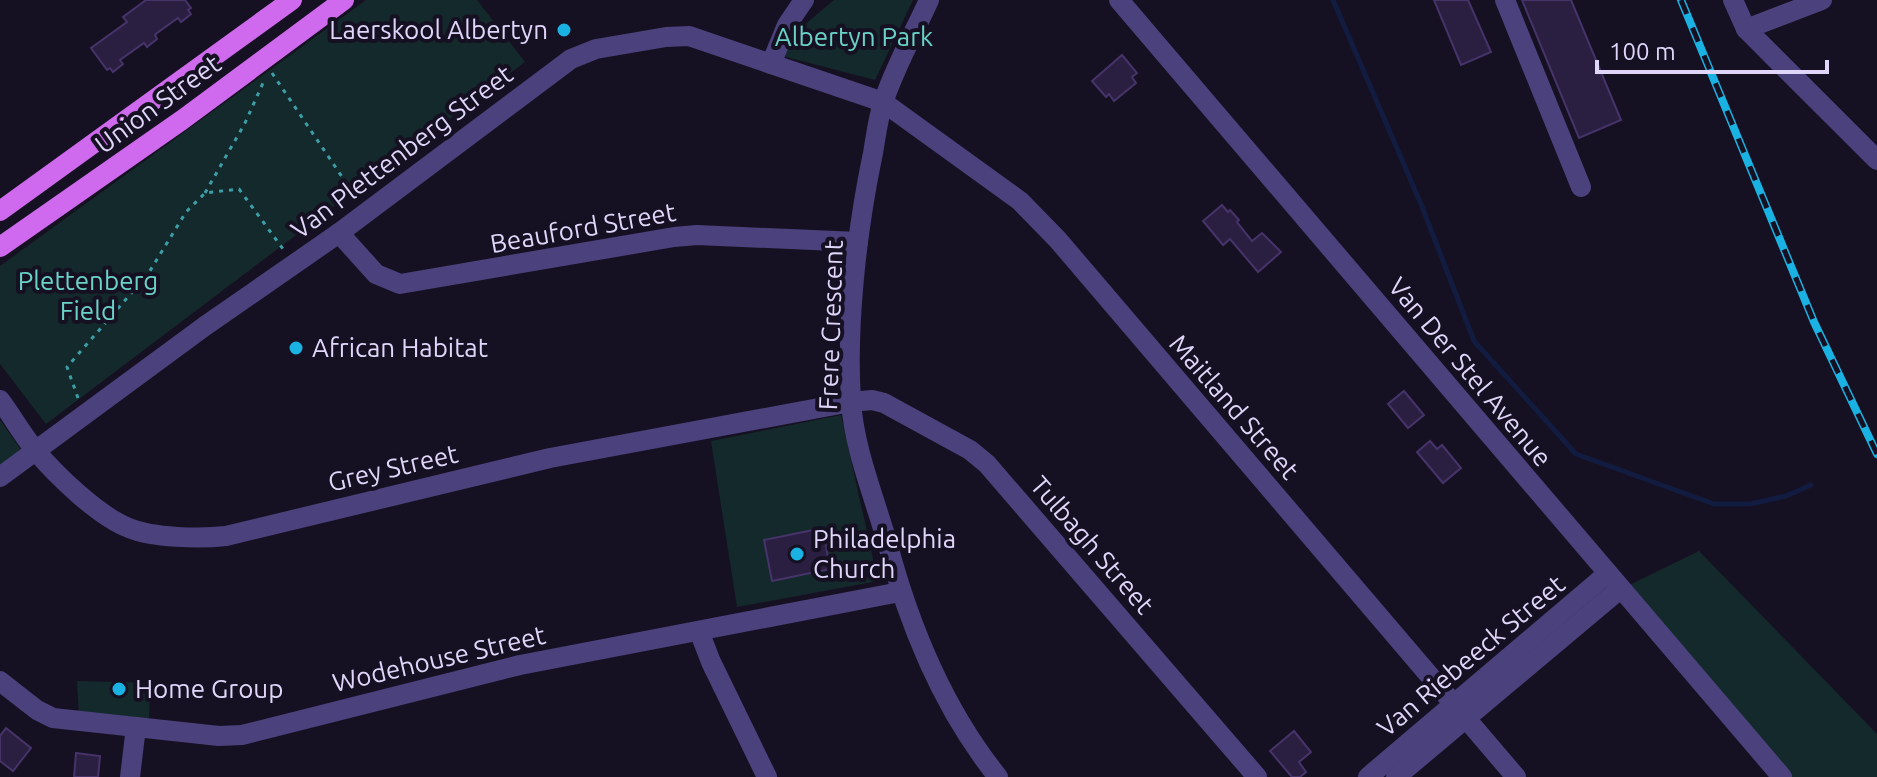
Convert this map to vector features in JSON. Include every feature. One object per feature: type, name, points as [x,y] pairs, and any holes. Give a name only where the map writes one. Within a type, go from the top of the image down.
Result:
[{"type":"main road","name":"Union Street","points":[[0,211],[292,0]]},
{"type":"main road","name":"Union Street","points":[[0,247],[344,0]]},
{"type":"main road","points":[[181,81],[199,107]]},
{"type":"street","points":[[771,64],[787,25],[804,0]]},
{"type":"street","name":"Frere Crescent","points":[[929,0],[883,102],[858,242],[851,402],[864,465],[900,592],[919,640],[959,719],[998,777]]},
{"type":"street","name":"Van Der Stel Avenue","points":[[1119,0],[1782,777]]},
{"type":"street","points":[[1505,0],[1581,187]]},
{"type":"street","points":[[1733,0],[1746,29],[1877,160]]},
{"type":"street","points":[[1746,29],[1822,0]]},
{"type":"street","name":"Van Plettenberg Street","points":[[0,477],[205,326],[339,233],[564,64],[586,51],[687,36],[883,102]]},
{"type":"street","name":"Maitland Street","points":[[883,102],[1020,201],[1038,218],[1516,777]]},
{"type":"street","name":"Beauford Street","points":[[339,233],[376,274],[400,284],[674,237],[858,242]]},
{"type":"street","name":"Grey Street","points":[[0,400],[35,450],[82,495],[120,524],[139,531],[208,537],[226,536],[550,458],[851,402]]},
{"type":"street","name":"Tulbagh Street","points":[[851,402],[872,400],[884,403],[960,445],[987,464],[1257,777]]},
{"type":"street","name":"Van Riebeeck Street","points":[[1396,777],[1461,712],[1614,582]]},
{"type":"street","name":"Wodehouse Street","points":[[0,681],[37,710],[53,718],[219,736],[242,735],[520,665],[900,592]]},
{"type":"street","points":[[699,631],[767,777]]},
{"type":"street","name":"Van Riebeeck Street","points":[[1368,777],[1461,712]]},
{"type":"street","points":[[130,777],[136,727]]},
{"type":"path","points":[[85,416],[67,367],[148,274],[186,212],[205,193],[245,123],[270,70],[366,213]]},
{"type":"path","points":[[205,193],[239,189],[295,264]]},
{"type":"green space","name":"Plettenberg Field","points":[[366,0],[477,0],[525,62],[46,424],[0,364],[0,266]]},
{"type":"green space","name":"Albertyn Park","points":[[834,0],[913,0],[875,80],[771,53]]},
{"type":"green space","points":[[841,415],[878,581],[737,607],[711,441]]},
{"type":"green space","points":[[0,420],[21,450],[0,466]]},
{"type":"green space","points":[[1699,551],[1877,734],[1877,777],[1782,777],[1621,589]]},
{"type":"green space","points":[[77,681],[150,683],[149,721],[79,715]]},
{"type":"building","points":[[146,0],[185,0],[191,14],[181,22],[178,18],[157,33],[157,39],[147,47],[144,43],[120,60],[123,64],[113,72],[110,68],[107,70],[91,48],[127,22],[123,17]]},
{"type":"building","points":[[1434,0],[1468,0],[1491,52],[1461,65]]},
{"type":"building","points":[[1522,0],[1571,0],[1621,120],[1579,138]]},
{"type":"building","points":[[1122,55],[1137,73],[1132,77],[1136,83],[1114,101],[1109,94],[1106,97],[1092,81]]},
{"type":"building","points":[[1222,205],[1239,220],[1237,222],[1252,241],[1262,233],[1281,252],[1258,272],[1230,239],[1223,245],[1203,221]]},
{"type":"building","points":[[1404,391],[1424,415],[1408,428],[1388,404]]},
{"type":"building","points":[[1430,441],[1437,449],[1442,445],[1461,468],[1443,483],[1417,452]]},
{"type":"building","name":"Philadelphia Church","points":[[823,528],[830,569],[772,581],[764,540]]},
{"type":"building","points":[[6,728],[31,748],[13,771],[0,761],[0,736]]},
{"type":"building","points":[[1294,731],[1311,752],[1299,762],[1306,772],[1300,777],[1292,777],[1270,751]]},
{"type":"building","points":[[76,753],[100,756],[98,777],[74,777]]},
{"type":"waterway","points":[[1333,0],[1421,204],[1474,341],[1576,454],[1714,504],[1750,504],[1786,496],[1811,485]]},
{"type":"railway","points":[[1681,0],[1814,322],[1877,454]]},
{"type":"place","name":"Laerskool Albertyn","points":[[564,30]]},
{"type":"place","name":"African Habitat","points":[[296,348]]},
{"type":"place","name":"Philadelphia Church","points":[[797,554]]},
{"type":"place","name":"Home Group","points":[[119,689]]}]
